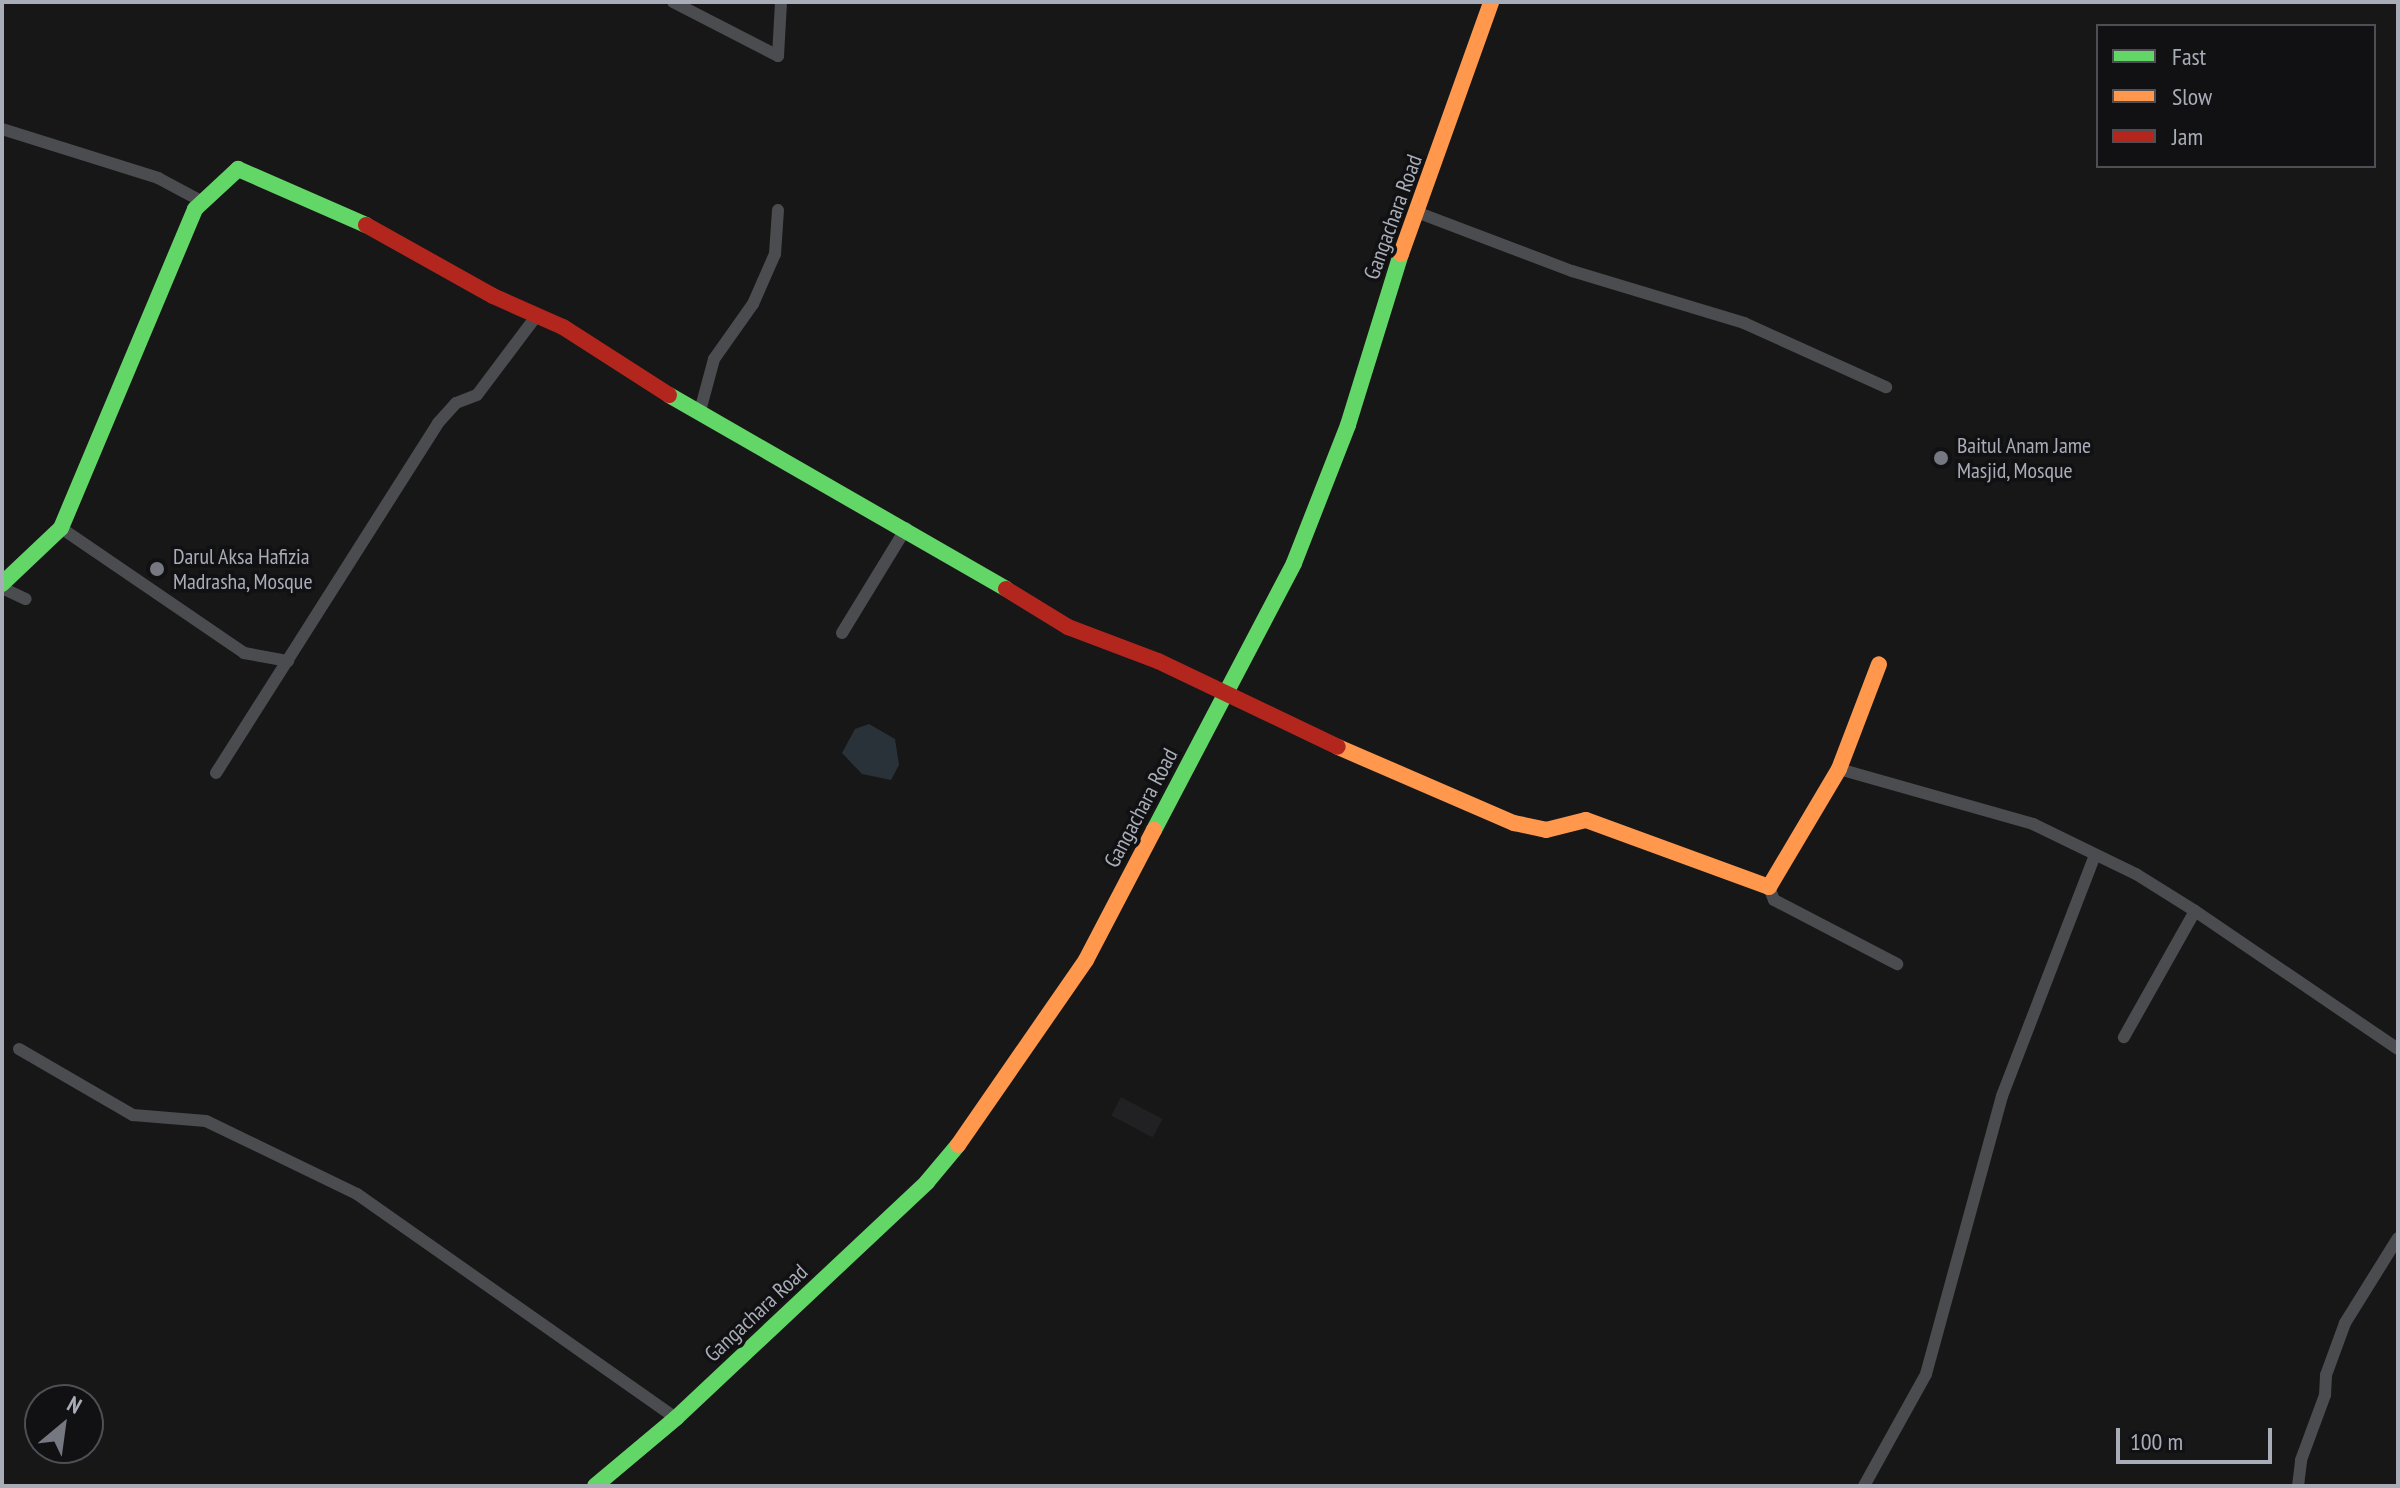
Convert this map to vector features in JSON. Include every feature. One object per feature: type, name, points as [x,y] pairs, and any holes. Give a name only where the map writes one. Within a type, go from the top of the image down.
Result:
[{"type":"street","points":[[673,2],[778,56],[781,2]]},
{"type":"street","name":"Gangachara Road","points":[[595,1486],[676,1418],[927,1182],[974,1126],[1086,960],[1294,563],[1348,425],[1396,268],[1419,213],[1491,2]]},
{"type":"street","points":[[2,129],[158,178],[203,202]]},
{"type":"street","points":[[26,599],[2,586],[61,528],[151,306],[203,202],[238,169],[345,213],[537,315],[906,528],[1068,627],[1158,661],[1226,695],[1514,823],[1546,830],[1586,820],[1769,887],[1774,900],[1897,964]]},
{"type":"street","points":[[700,411],[714,359],[753,304],[775,254],[778,210]]},
{"type":"street","points":[[1419,213],[1572,271],[1744,323],[1886,387]]},
{"type":"street","points":[[216,773],[438,423],[456,403],[477,395],[537,315]]},
{"type":"street","points":[[61,528],[244,653],[288,661]]},
{"type":"street","points":[[842,633],[906,528]]},
{"type":"street","points":[[1769,887],[1839,769],[1879,664]]},
{"type":"street","points":[[1839,769],[2033,824],[2095,855],[2195,911],[2398,1049]]},
{"type":"street","points":[[1864,1486],[1926,1374],[2002,1096],[2095,855]]},
{"type":"street","points":[[2124,1037],[2195,911]]},
{"type":"street","points":[[19,1049],[133,1115],[206,1121],[357,1194],[676,1418]]},
{"type":"street","points":[[2298,1486],[2326,1375],[2345,1323],[2398,1238]]},
{"type":"shaded area","points":[[869,724],[895,739],[899,765],[891,780],[862,774],[842,753],[855,729]]},
{"type":"shaded area","points":[[1121,1097],[1162,1119],[1153,1138],[1111,1116]]},
{"type":"traffic: fast","points":[[2,584],[61,528],[195,209],[238,169],[366,225]]},
{"type":"traffic: fast","points":[[1154,830],[1294,563],[1348,425],[1401,254]]},
{"type":"traffic: fast","points":[[669,395],[1006,589]]},
{"type":"traffic: fast","points":[[595,1486],[676,1418],[927,1182],[958,1145]]},
{"type":"traffic: slow","points":[[1401,254],[1491,2]]},
{"type":"traffic: slow","points":[[1338,747],[1514,823],[1546,830],[1586,820],[1769,887],[1839,769],[1879,664]]},
{"type":"traffic: slow","points":[[958,1145],[1086,960],[1154,830]]},
{"type":"traffic: jam","points":[[366,225],[493,296],[563,327],[669,395]]},
{"type":"traffic: jam","points":[[1006,589],[1068,627],[1158,661],[1338,747]]},
{"type":"place","name":"Baitul Anam Jame Masjid, Mosque","points":[[1941,458]]},
{"type":"place","name":"Darul Aksa Hafizia Madrasha, Mosque","points":[[157,569]]}]
